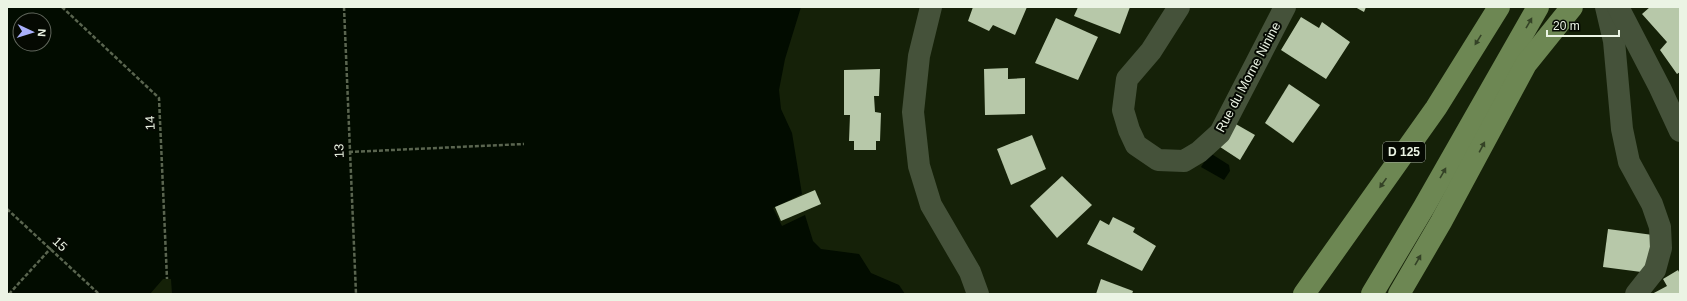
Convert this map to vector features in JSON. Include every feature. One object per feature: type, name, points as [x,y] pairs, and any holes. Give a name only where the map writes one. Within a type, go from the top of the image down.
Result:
[{"type":"main road","name":"D 125","points":[[1304,294],[1436,108],[1499,7]]},
{"type":"main road","points":[[1372,294],[1428,200],[1538,7]]},
{"type":"main road","points":[[1399,294],[1441,222],[1526,64],[1572,7]]},
{"type":"street","points":[[931,7],[920,56],[913,112],[919,166],[931,205],[970,272],[978,294]]},
{"type":"street","name":"Rue du Morne Ninine","points":[[1179,7],[1151,51],[1127,79],[1123,110],[1130,130],[1136,145],[1158,160],[1184,161],[1199,152],[1220,133],[1284,7]]},
{"type":"street","points":[[1606,7],[1614,41],[1622,129],[1629,162],[1652,204],[1660,227],[1661,248],[1655,270],[1636,294]]},
{"type":"street","points":[[1618,7],[1660,88],[1680,131]]},
{"type":"path","name":"14","points":[[62,7],[159,98],[167,280]]},
{"type":"path","name":"13","points":[[344,7],[356,294]]},
{"type":"path","points":[[349,152],[524,144]]},
{"type":"path","name":"15","points":[[7,208],[99,294]]},
{"type":"path","points":[[9,294],[51,248]]},
{"type":"shaded area","points":[[7,7],[801,7],[785,59],[779,90],[781,109],[792,133],[802,194],[773,208],[782,226],[805,215],[813,241],[821,249],[859,254],[871,273],[899,285],[905,294],[7,294]]},
{"type":"shaded area","points":[[1210,153],[1229,165],[1230,171],[1224,180],[1201,167]]},
{"type":"pier","points":[[163,279],[171,279],[172,294],[150,294]]},
{"type":"building","points":[[973,7],[1027,7],[1015,35],[993,25],[989,31],[968,21]]},
{"type":"building","points":[[1078,7],[1130,7],[1120,34],[1074,16]]},
{"type":"building","points":[[1355,7],[1366,7],[1364,12]]},
{"type":"building","points":[[1650,7],[1680,7],[1680,72],[1677,74],[1660,50],[1667,42],[1642,14]]},
{"type":"building","points":[[1301,17],[1319,28],[1322,22],[1350,42],[1326,79],[1281,50]]},
{"type":"building","points":[[1056,18],[1098,37],[1078,80],[1035,63]]},
{"type":"building","points":[[1008,68],[1008,79],[1025,78],[1025,114],[985,115],[984,69]]},
{"type":"building","points":[[880,69],[879,96],[874,96],[875,112],[881,113],[880,141],[876,141],[876,150],[854,150],[854,141],[849,141],[850,115],[844,115],[844,70]]},
{"type":"building","points":[[1289,84],[1320,105],[1293,143],[1265,123]]},
{"type":"building","points":[[1234,123],[1255,135],[1240,160],[1214,143]]},
{"type":"building","points":[[1032,135],[1046,169],[1011,185],[997,149]]},
{"type":"building","points":[[1062,176],[1092,205],[1057,238],[1030,206]]},
{"type":"building","points":[[815,190],[821,204],[781,221],[775,207]]},
{"type":"building","points":[[1113,217],[1135,228],[1133,232],[1156,246],[1142,271],[1087,244],[1100,220],[1109,225]]},
{"type":"building","points":[[1608,229],[1653,235],[1649,273],[1603,267]]},
{"type":"building","points":[[1678,270],[1680,274],[1680,293],[1652,294],[1667,286],[1663,279]]},
{"type":"building","points":[[1101,279],[1133,291],[1132,294],[1096,294]]}]
